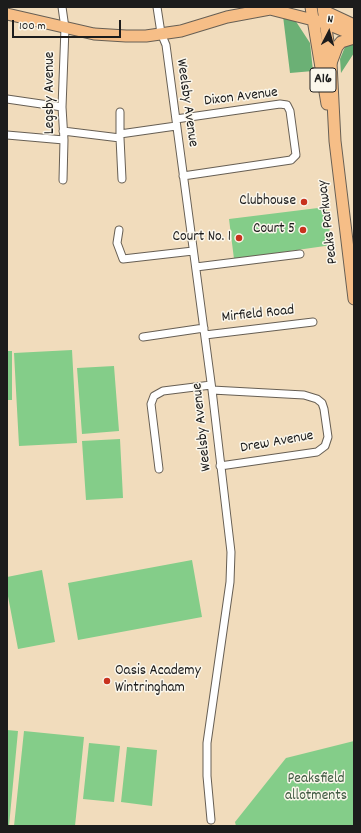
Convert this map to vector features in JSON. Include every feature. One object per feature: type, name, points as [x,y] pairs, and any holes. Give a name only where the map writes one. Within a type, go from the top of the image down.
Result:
[{"type":"main road","points":[[7,14],[94,34],[126,36],[181,31],[250,12],[274,8],[310,10],[323,9],[354,25]]},
{"type":"main road","name":"Peaks Parkway","points":[[323,9],[331,63],[335,141],[354,299]]},
{"type":"main road","points":[[310,10],[325,23],[354,36]]},
{"type":"main road","name":"Peaks Parkway","points":[[310,10],[335,141]]},
{"type":"main road","name":"A16","points":[[331,63],[337,47],[341,42],[354,36]]},
{"type":"street","name":"Legsby Avenue","points":[[62,7],[65,28],[62,107],[64,140],[63,180]]},
{"type":"street","name":"Weelsby Avenue","points":[[156,7],[161,34],[166,45],[212,387],[231,552],[230,582],[208,743],[207,776],[211,820]]},
{"type":"street","points":[[7,99],[62,107]]},
{"type":"street","name":"Dixon Avenue","points":[[176,123],[280,104],[287,105],[290,111],[296,155],[291,160],[183,176]]},
{"type":"street","points":[[120,112],[122,179]]},
{"type":"street","points":[[63,131],[120,136],[176,123]]},
{"type":"street","points":[[7,135],[64,140]]},
{"type":"street","points":[[119,230],[117,243],[123,259],[193,251]]},
{"type":"street","points":[[196,267],[300,254]]},
{"type":"street","name":"Mirfield Road","points":[[143,337],[313,322]]},
{"type":"street","name":"Drew Avenue","points":[[160,469],[152,404],[154,396],[163,391],[212,387],[311,396],[322,403],[328,437],[325,446],[317,452],[220,466]]},
{"type":"green space","points":[[283,16],[295,20],[310,43],[313,71],[290,73]]},
{"type":"green space","points":[[351,43],[354,43],[354,53],[341,73],[340,59],[345,47]]},
{"type":"green space","points":[[326,207],[332,245],[234,259],[229,219]]},
{"type":"green space","points":[[72,350],[77,443],[19,446],[14,353]]},
{"type":"green space","points":[[7,351],[12,351],[12,400],[7,400]]},
{"type":"green space","points":[[114,366],[119,431],[82,434],[77,368]]},
{"type":"green space","points":[[120,439],[123,498],[86,500],[82,441]]},
{"type":"green space","points":[[192,560],[202,617],[78,640],[68,583]]},
{"type":"green space","points":[[42,570],[55,642],[18,649],[7,591],[7,577]]},
{"type":"green space","points":[[7,730],[18,731],[9,826],[7,826]]},
{"type":"green space","points":[[24,731],[84,737],[75,826],[14,826]]},
{"type":"green space","name":"Peaksfield allotments","points":[[354,741],[354,826],[236,826],[235,822],[286,758]]},
{"type":"green space","points":[[89,743],[120,746],[114,802],[83,799]]},
{"type":"green space","points":[[127,747],[157,750],[152,806],[121,802]]},
{"type":"place","name":"Clubhouse","points":[[304,202]]},
{"type":"place","name":"Court 5","points":[[303,230]]},
{"type":"place","name":"Court No. 1","points":[[239,238]]},
{"type":"place","name":"Oasis Academy Wintringham","points":[[107,681]]}]
